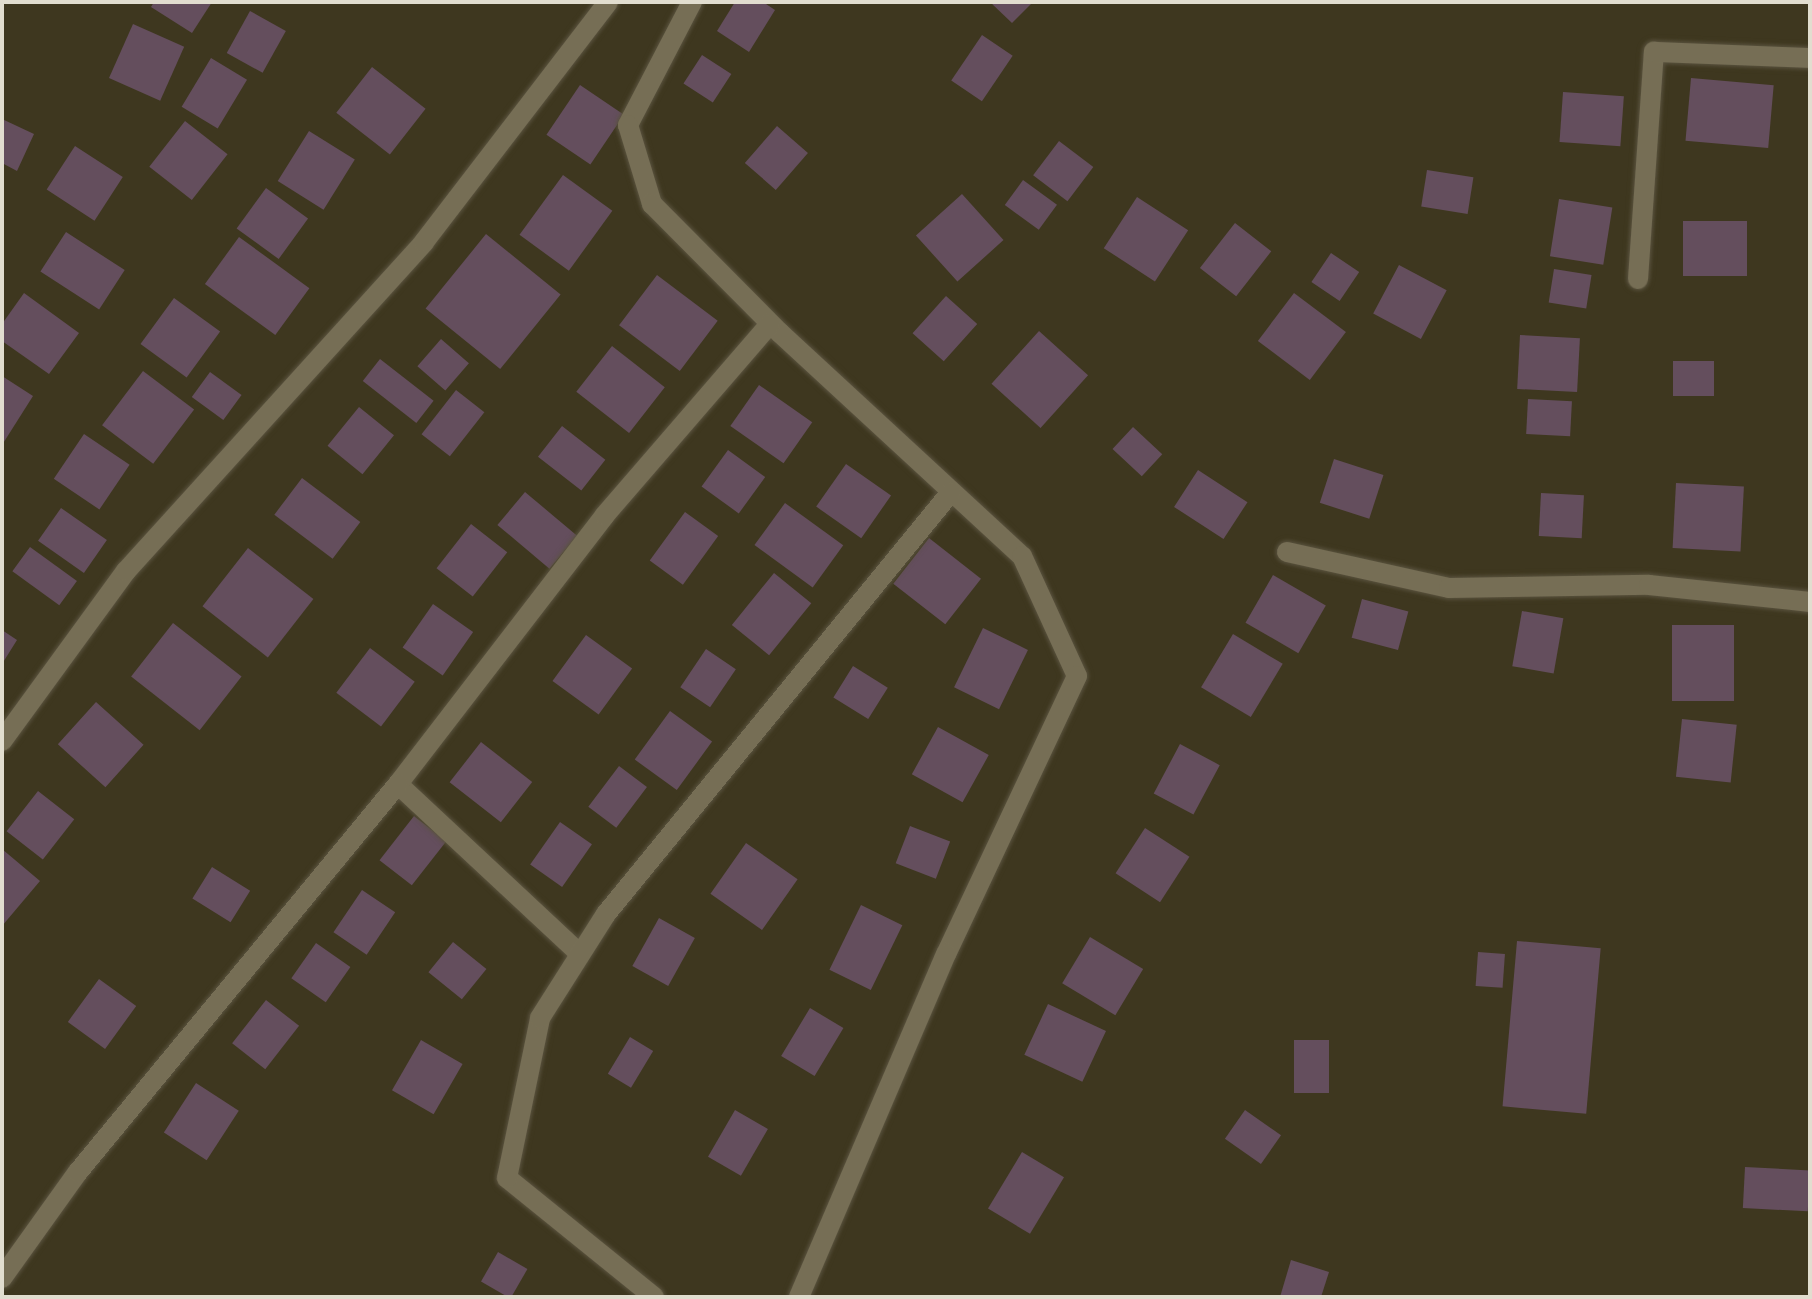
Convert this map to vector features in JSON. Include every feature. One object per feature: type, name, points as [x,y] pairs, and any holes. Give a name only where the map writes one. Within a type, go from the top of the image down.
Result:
[{"type":"street","points":[[2,741],[126,571],[424,242],[608,2]]},
{"type":"street","points":[[692,2],[628,125],[652,204],[770,324],[1022,556],[1077,676],[946,954],[799,1297]]},
{"type":"street","points":[[1638,279],[1654,52],[1810,58]]},
{"type":"street","points":[[2,1278],[78,1172],[398,784],[605,515],[770,324]]},
{"type":"street","points":[[654,1297],[507,1178],[540,1018],[606,914],[951,492]]},
{"type":"street","points":[[1287,552],[1449,588],[1649,585],[1810,602]]},
{"type":"street","points":[[398,784],[580,954]]},
{"type":"building","points":[[154,2],[212,2],[192,33],[151,7]]},
{"type":"building","points":[[735,2],[763,2],[775,10],[749,52],[717,31]]},
{"type":"building","points":[[990,2],[1033,2],[1012,23]]},
{"type":"building","points":[[250,11],[286,31],[263,73],[227,53]]},
{"type":"building","points":[[133,24],[184,47],[160,101],[109,78]]},
{"type":"building","points":[[982,35],[1013,56],[982,101],[951,81]]},
{"type":"building","points":[[702,55],[731,74],[713,103],[683,84]]},
{"type":"building","points":[[211,58],[247,80],[218,128],[182,107]]},
{"type":"building","points":[[372,67],[426,109],[390,155],[336,113]]},
{"type":"building","points":[[1691,78],[1774,85],[1768,148],[1686,141]]},
{"type":"building","points":[[580,85],[624,115],[590,164],[546,135]]},
{"type":"building","points":[[1563,92],[1624,96],[1620,146],[1560,142]]},
{"type":"building","points":[[2,119],[34,134],[17,171],[2,163]]},
{"type":"building","points":[[185,121],[228,154],[192,200],[149,167]]},
{"type":"building","points":[[777,126],[808,153],[776,190],[745,163]]},
{"type":"building","points":[[309,131],[355,160],[324,210],[278,181]]},
{"type":"building","points":[[1059,141],[1093,167],[1067,201],[1033,175]]},
{"type":"building","points":[[75,146],[123,177],[94,221],[47,190]]},
{"type":"building","points":[[1427,170],[1473,177],[1468,214],[1421,207]]},
{"type":"building","points":[[563,175],[612,211],[569,271],[520,235]]},
{"type":"building","points":[[1023,180],[1057,205],[1039,230],[1005,205]]},
{"type":"building","points":[[266,188],[308,219],[279,259],[237,228]]},
{"type":"building","points":[[962,194],[1003,240],[957,282],[916,235]]},
{"type":"building","points":[[1137,197],[1188,230],[1155,281],[1104,248]]},
{"type":"building","points":[[1559,199],[1612,207],[1603,265],[1550,256]]},
{"type":"building","points":[[1683,221],[1747,221],[1747,276],[1683,276]]},
{"type":"building","points":[[1235,223],[1271,251],[1236,296],[1200,268]]},
{"type":"building","points":[[66,232],[125,270],[99,310],[40,271]]},
{"type":"building","points":[[486,234],[561,294],[500,369],[426,309]]},
{"type":"building","points":[[239,237],[309,288],[275,335],[205,284]]},
{"type":"building","points":[[1331,253],[1359,272],[1340,301],[1311,282]]},
{"type":"building","points":[[1399,265],[1447,290],[1421,339],[1373,314]]},
{"type":"building","points":[[1554,269],[1592,275],[1586,309],[1549,303]]},
{"type":"building","points":[[657,275],[718,321],[680,371],[619,325]]},
{"type":"building","points":[[24,293],[79,333],[49,374],[2,341],[2,324]]},
{"type":"building","points":[[1294,293],[1346,332],[1310,380],[1258,341]]},
{"type":"building","points":[[946,296],[977,324],[944,361],[913,333]]},
{"type":"building","points":[[174,298],[220,332],[187,378],[140,344]]},
{"type":"building","points":[[1039,331],[1088,375],[1041,428],[991,384]]},
{"type":"building","points":[[1520,335],[1580,338],[1577,392],[1517,389]]},
{"type":"building","points":[[441,339],[469,363],[445,390],[417,366]]},
{"type":"building","points":[[612,346],[665,387],[629,433],[576,392]]},
{"type":"building","points":[[380,359],[434,401],[416,423],[363,381]]},
{"type":"building","points":[[1673,361],[1714,361],[1714,396],[1673,396]]},
{"type":"building","points":[[143,371],[194,410],[153,464],[102,425]]},
{"type":"building","points":[[210,372],[242,395],[223,420],[192,397]]},
{"type":"building","points":[[2,376],[33,396],[2,445]]},
{"type":"building","points":[[759,385],[812,422],[784,463],[730,426]]},
{"type":"building","points":[[456,390],[484,412],[450,456],[422,434]]},
{"type":"building","points":[[1528,399],[1572,401],[1570,436],[1526,434]]},
{"type":"building","points":[[359,407],[394,435],[363,474],[328,446]]},
{"type":"building","points":[[562,426],[605,460],[581,491],[538,457]]},
{"type":"building","points":[[1133,427],[1162,454],[1142,476],[1113,449]]},
{"type":"building","points":[[84,434],[130,465],[99,510],[54,479]]},
{"type":"building","points":[[728,450],[765,477],[739,513],[702,486]]},
{"type":"building","points":[[1334,459],[1383,475],[1369,519],[1320,503]]},
{"type":"building","points":[[846,464],[891,496],[861,538],[816,507]]},
{"type":"building","points":[[1198,470],[1247,502],[1224,539],[1174,507]]},
{"type":"building","points":[[302,478],[360,522],[333,559],[274,515]]},
{"type":"building","points":[[1676,483],[1744,487],[1741,551],[1673,548]]},
{"type":"building","points":[[525,492],[577,536],[549,569],[497,525]]},
{"type":"building","points":[[1541,493],[1584,495],[1582,538],[1539,536]]},
{"type":"building","points":[[785,503],[843,545],[813,587],[754,545]]},
{"type":"building","points":[[61,508],[107,540],[84,573],[38,541]]},
{"type":"building","points":[[685,512],[718,536],[683,585],[650,561]]},
{"type":"building","points":[[471,524],[507,552],[473,596],[437,568]]},
{"type":"building","points":[[929,538],[981,579],[945,624],[893,584]]},
{"type":"building","points":[[30,547],[77,581],[59,605],[12,571]]},
{"type":"building","points":[[248,548],[313,599],[268,657],[202,606]]},
{"type":"building","points":[[774,573],[811,603],[769,655],[732,625]]},
{"type":"building","points":[[1273,575],[1326,606],[1298,653],[1246,623]]},
{"type":"building","points":[[1362,599],[1408,611],[1398,650],[1352,638]]},
{"type":"building","points":[[433,604],[473,632],[443,676],[403,647]]},
{"type":"building","points":[[1522,611],[1563,618],[1554,673],[1512,666]]},
{"type":"building","points":[[173,623],[242,677],[200,730],[131,677]]},
{"type":"building","points":[[1672,625],[1734,625],[1734,701],[1672,701]]},
{"type":"building","points":[[983,628],[1028,650],[999,709],[954,687]]},
{"type":"building","points":[[2,630],[17,640],[2,664]]},
{"type":"building","points":[[1233,634],[1283,664],[1251,717],[1201,687]]},
{"type":"building","points":[[586,635],[632,669],[599,715],[552,681]]},
{"type":"building","points":[[370,648],[415,682],[381,726],[336,693]]},
{"type":"building","points":[[706,649],[736,669],[710,707],[680,687]]},
{"type":"building","points":[[853,666],[888,688],[868,719],[833,697]]},
{"type":"building","points":[[96,702],[144,745],[105,787],[58,744]]},
{"type":"building","points":[[670,711],[712,742],[677,790],[635,760]]},
{"type":"building","points":[[1682,719],[1737,725],[1731,782],[1676,777]]},
{"type":"building","points":[[938,727],[989,755],[963,802],[912,774]]},
{"type":"building","points":[[481,742],[532,782],[501,822],[450,782]]},
{"type":"building","points":[[1180,744],[1220,765],[1193,815],[1154,793]]},
{"type":"building","points":[[619,766],[647,787],[616,828],[588,807]]},
{"type":"building","points":[[38,791],[74,819],[43,860],[7,831]]},
{"type":"building","points":[[414,816],[446,841],[412,885],[380,860]]},
{"type":"building","points":[[560,822],[592,844],[562,887],[530,865]]},
{"type":"building","points":[[910,826],[950,841],[936,879],[896,863]]},
{"type":"building","points":[[1145,828],[1189,857],[1160,902],[1116,873]]},
{"type":"building","points":[[746,843],[798,879],[762,930],[710,894]]},
{"type":"building","points":[[2,849],[40,881],[2,926]]},
{"type":"building","points":[[212,867],[250,891],[231,922],[192,898]]},
{"type":"building","points":[[362,890],[395,912],[367,955],[333,932]]},
{"type":"building","points":[[861,905],[902,925],[871,990],[829,970]]},
{"type":"building","points":[[659,918],[695,938],[668,986],[632,966]]},
{"type":"building","points":[[1090,937],[1143,969],[1115,1015],[1062,983]]},
{"type":"building","points":[[1517,941],[1601,948],[1586,1114],[1503,1106]]},
{"type":"building","points":[[453,942],[486,969],[462,999],[428,972]]},
{"type":"building","points":[[316,943],[350,967],[326,1002],[291,978]]},
{"type":"building","points":[[1478,952],[1505,954],[1503,988],[1476,986]]},
{"type":"building","points":[[99,979],[136,1006],[105,1049],[68,1022]]},
{"type":"building","points":[[266,1000],[299,1026],[265,1069],[232,1043]]},
{"type":"building","points":[[1048,1004],[1106,1031],[1082,1082],[1024,1055]]},
{"type":"building","points":[[810,1008],[843,1028],[815,1076],[781,1056]]},
{"type":"building","points":[[630,1037],[653,1051],[631,1088],[608,1074]]},
{"type":"building","points":[[421,1040],[463,1064],[434,1114],[392,1090]]},
{"type":"building","points":[[1294,1040],[1329,1040],[1329,1093],[1294,1093]]},
{"type":"building","points":[[196,1083],[239,1111],[207,1160],[164,1132]]},
{"type":"building","points":[[735,1110],[768,1129],[741,1176],[708,1157]]},
{"type":"building","points":[[1245,1110],[1281,1135],[1261,1164],[1225,1139]]},
{"type":"building","points":[[1022,1152],[1064,1177],[1030,1234],[988,1209]]},
{"type":"building","points":[[1745,1167],[1810,1170],[1808,1211],[1743,1208]]},
{"type":"building","points":[[498,1252],[527,1269],[511,1297],[481,1281]]},
{"type":"building","points":[[1291,1260],[1329,1272],[1321,1297],[1280,1297]]}]
